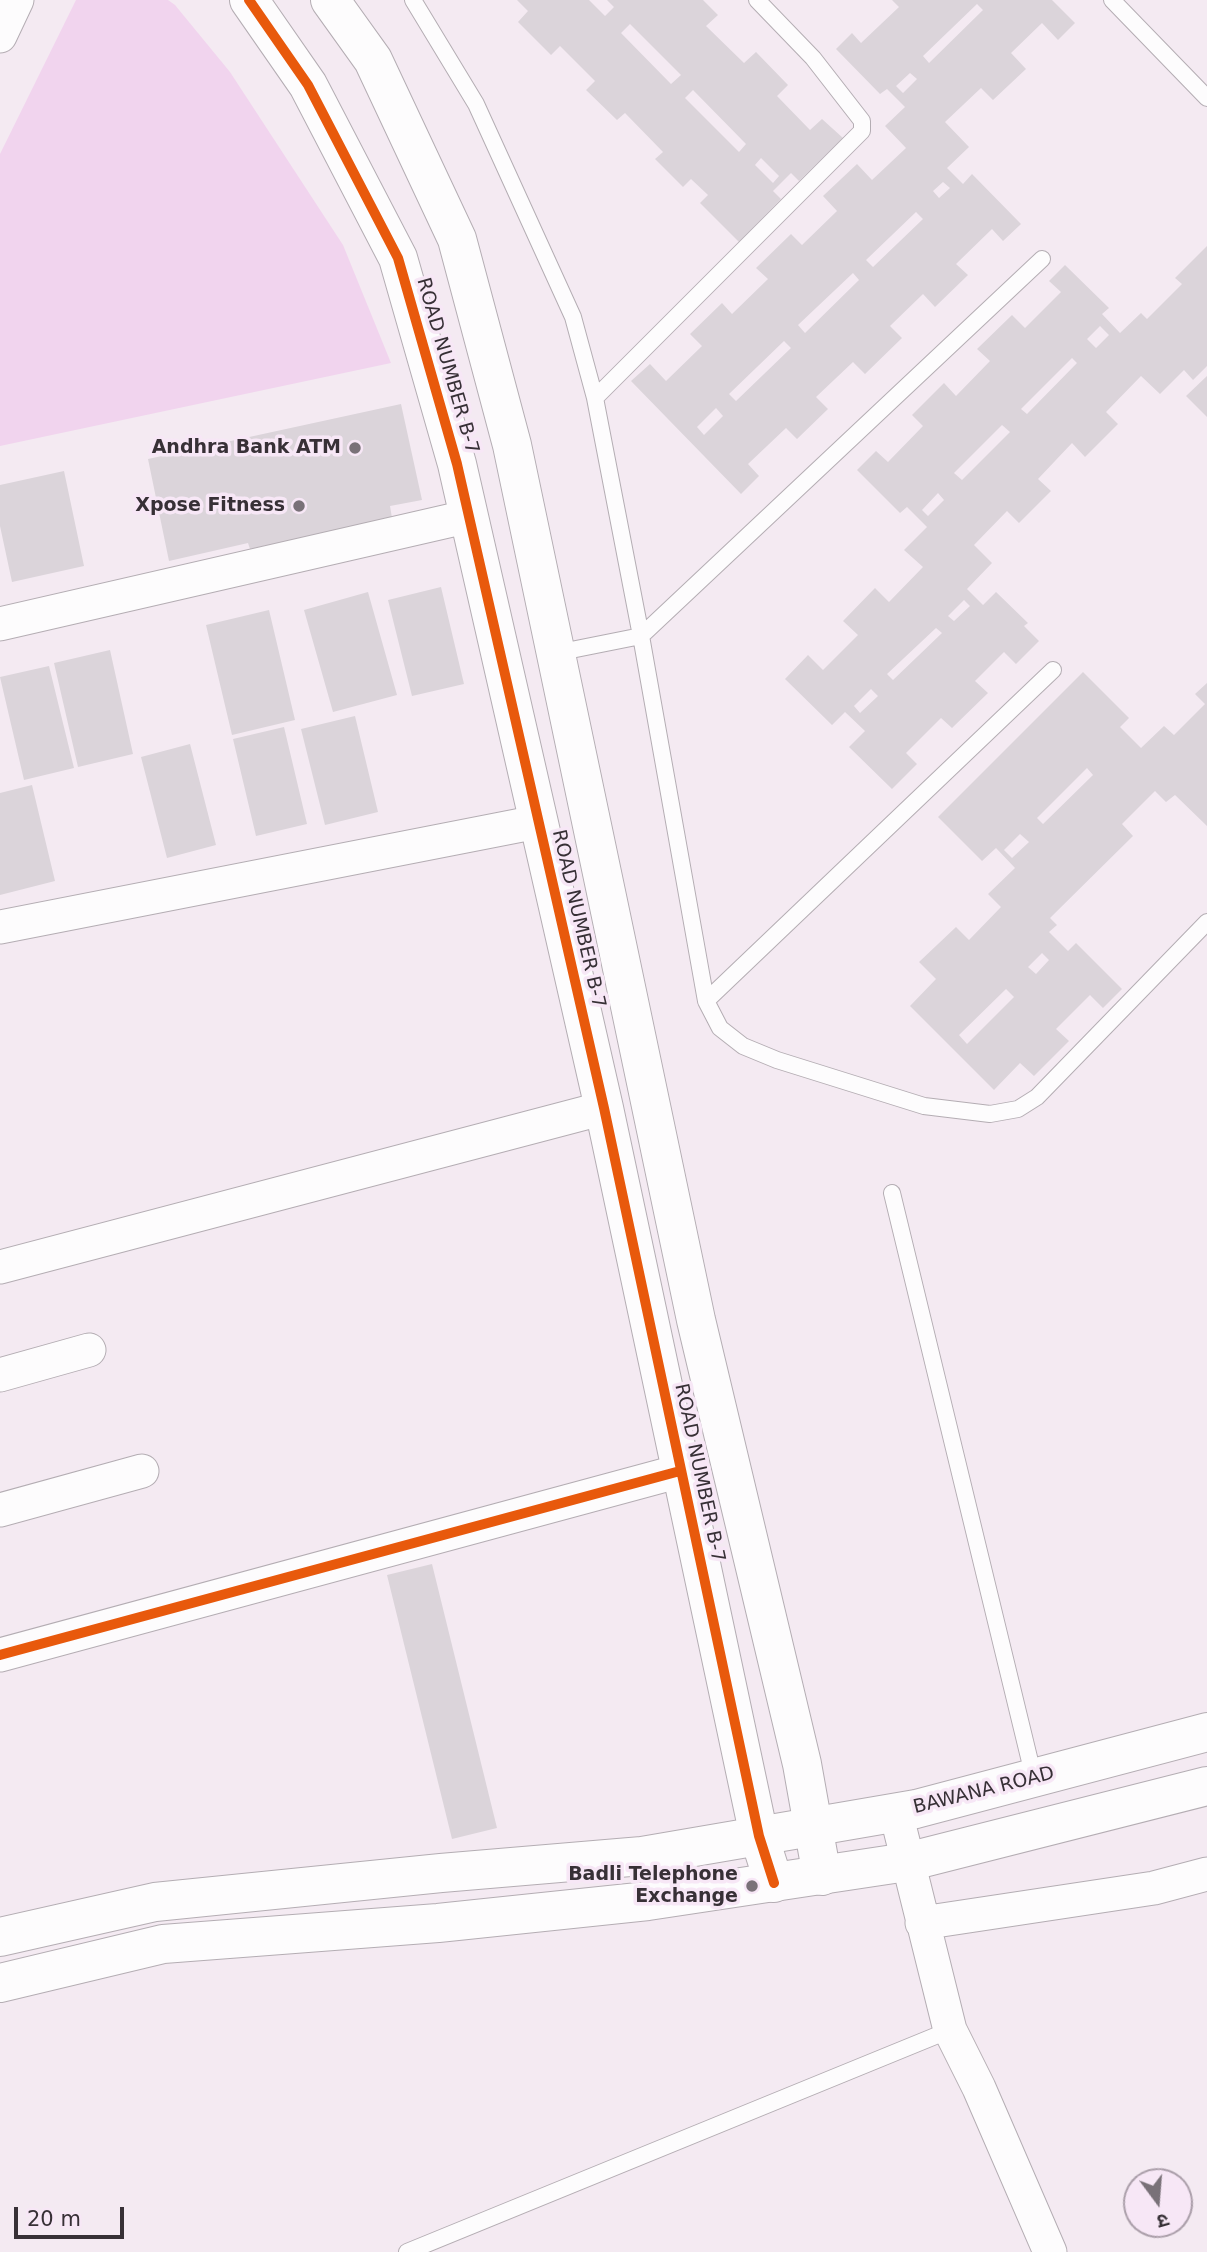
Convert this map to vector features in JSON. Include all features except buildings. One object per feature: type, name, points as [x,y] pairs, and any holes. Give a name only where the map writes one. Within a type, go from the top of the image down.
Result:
[{"type":"street","points":[[0,36],[17,0]]},
{"type":"street","name":"ROAD NUMBER B-7","points":[[249,0],[308,85],[398,258],[470,516],[537,822],[604,1108],[759,1836],[774,1883]]},
{"type":"street","name":"ROAD NUMBER B-7","points":[[330,0],[373,60],[457,239],[512,445],[696,1320],[802,1764],[822,1876]]},
{"type":"street","points":[[0,624],[470,516]]},
{"type":"street","points":[[0,927],[537,822]]},
{"type":"street","points":[[0,1266],[604,1108]]},
{"type":"street","points":[[0,1375],[89,1350]]},
{"type":"street","points":[[0,1510],[142,1471]]},
{"type":"street","points":[[0,1655],[680,1471]]},
{"type":"street","name":"BAWANA ROAD","points":[[0,1937],[155,1902],[642,1856],[916,1809],[1207,1732]]},
{"type":"street","points":[[0,1983],[163,1944],[464,1920],[648,1901],[822,1876],[907,1862],[1207,1786]]},
{"type":"street","points":[[896,1812],[950,2030],[979,2088],[1050,2252]]},
{"type":"street","points":[[922,1923],[1154,1888],[1207,1874]]},
{"type":"lane","points":[[413,0],[482,116],[573,317],[595,398],[706,1001],[720,1028],[743,1046],[777,1060],[924,1107],[990,1114],[1018,1109],[1037,1097],[1207,922]]},
{"type":"lane","points":[[595,398],[862,131],[862,121],[813,58],[757,0]]},
{"type":"lane","points":[[1112,0],[1207,98]]},
{"type":"lane","points":[[556,653],[640,636],[1042,259]]},
{"type":"lane","points":[[706,1001],[1053,670]]},
{"type":"lane","points":[[892,1193],[1034,1778]]},
{"type":"lane","points":[[407,2252],[950,2030]]},
{"type":"shaded area","points":[[76,0],[168,0],[175,5],[230,72],[343,245],[391,363],[0,446],[0,154]]},
{"type":"cycle path","points":[[249,0],[308,85],[398,258],[457,464],[604,1108],[759,1836],[774,1883]]},
{"type":"cycle path","points":[[0,1655],[680,1471]]},
{"type":"place","name":"Andhra Bank ATM","points":[[355,448]]},
{"type":"place","name":"Xpose Fitness","points":[[299,506]]},
{"type":"place","name":"Badli Telephone Exchange","points":[[752,1886]]}]
